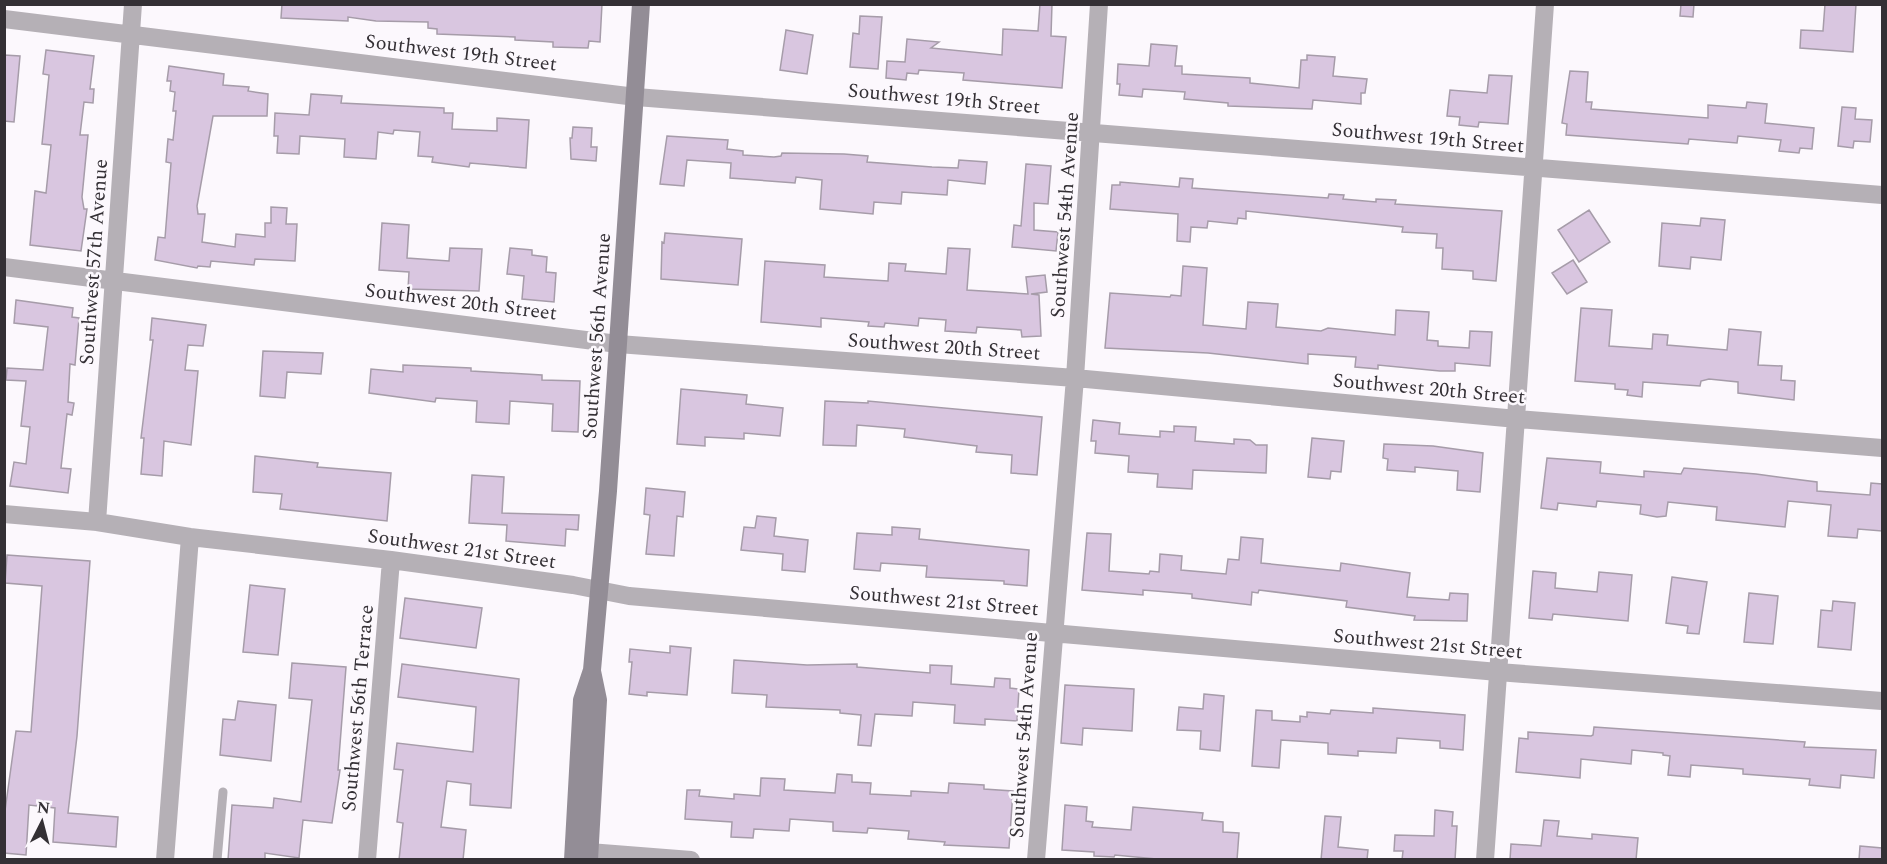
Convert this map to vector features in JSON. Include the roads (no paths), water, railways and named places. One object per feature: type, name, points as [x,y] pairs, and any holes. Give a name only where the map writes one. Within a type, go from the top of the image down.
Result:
[{"type":"street","name":"Southwest 57th Avenue","points":[[96,522],[133,4]]},
{"type":"street","name":"Southwest 56th Avenue","points":[[584,857],[582,700],[592,670],[597,591],[608,490],[641,4]]},
{"type":"street","name":"Southwest 54th Avenue","points":[[1036,860],[1075,378],[1099,4]]},
{"type":"street","points":[[1485,860],[1545,4]]},
{"type":"street","name":"Southwest 19th Street","points":[[4,19],[636,97],[1882,195]]},
{"type":"street","name":"Southwest 20th Street","points":[[4,267],[618,344],[1075,378],[1517,419],[1882,448]]},
{"type":"street","name":"Southwest 21st Street","points":[[4,514],[96,522],[190,537],[391,560],[573,585],[628,596],[1498,672],[1882,701]]},
{"type":"street","points":[[165,860],[190,537]]},
{"type":"street","name":"Southwest 56th Terrace","points":[[367,860],[391,560]]},
{"type":"street","points":[[584,857],[691,860]]},
{"type":"lane","points":[[217,860],[223,792]]}]
